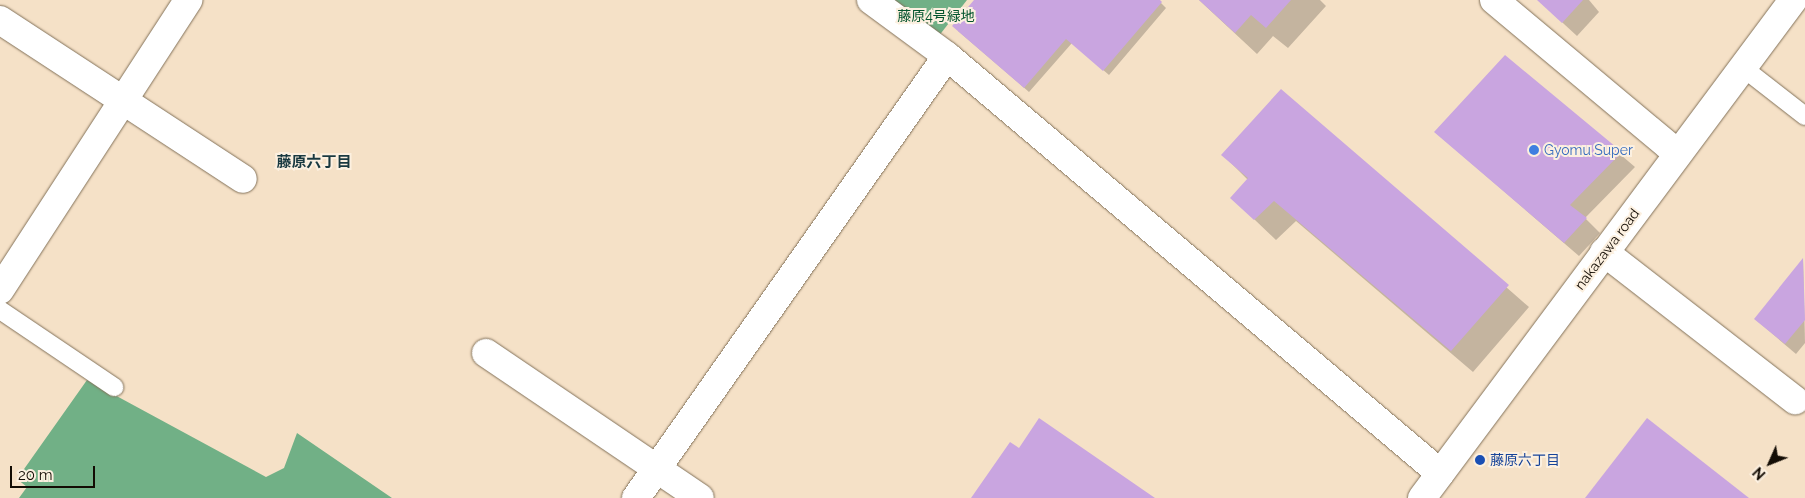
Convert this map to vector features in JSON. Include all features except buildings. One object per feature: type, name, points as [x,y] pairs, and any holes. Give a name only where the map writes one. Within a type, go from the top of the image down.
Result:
[{"type":"street","points":[[0,290],[188,0]]},
{"type":"street","points":[[871,0],[946,56],[1440,474]]},
{"type":"street","points":[[1494,0],[1678,153]]},
{"type":"street","name":"nakazawa road","points":[[1422,498],[1793,0]]},
{"type":"street","points":[[0,20],[243,179]]},
{"type":"street","points":[[636,498],[946,56]]},
{"type":"street","points":[[1604,252],[1795,400]]},
{"type":"street","points":[[486,353],[700,498]]},
{"type":"lane","points":[[1742,67],[1805,116]]},
{"type":"lane","points":[[0,310],[114,388]]},
{"type":"green space","name":"藤原4号緑地","points":[[889,0],[967,0],[938,37]]},
{"type":"green space","points":[[87,380],[266,477],[284,468],[297,433],[392,498],[19,498],[27,487],[17,479]]},
{"type":"place","name":"Gyomu Super","points":[[1534,150]]},
{"type":"place","name":"藤原六丁目","points":[[1480,460]]},
{"type":"district","name":"藤原六丁目","points":[[314,163]]}]
